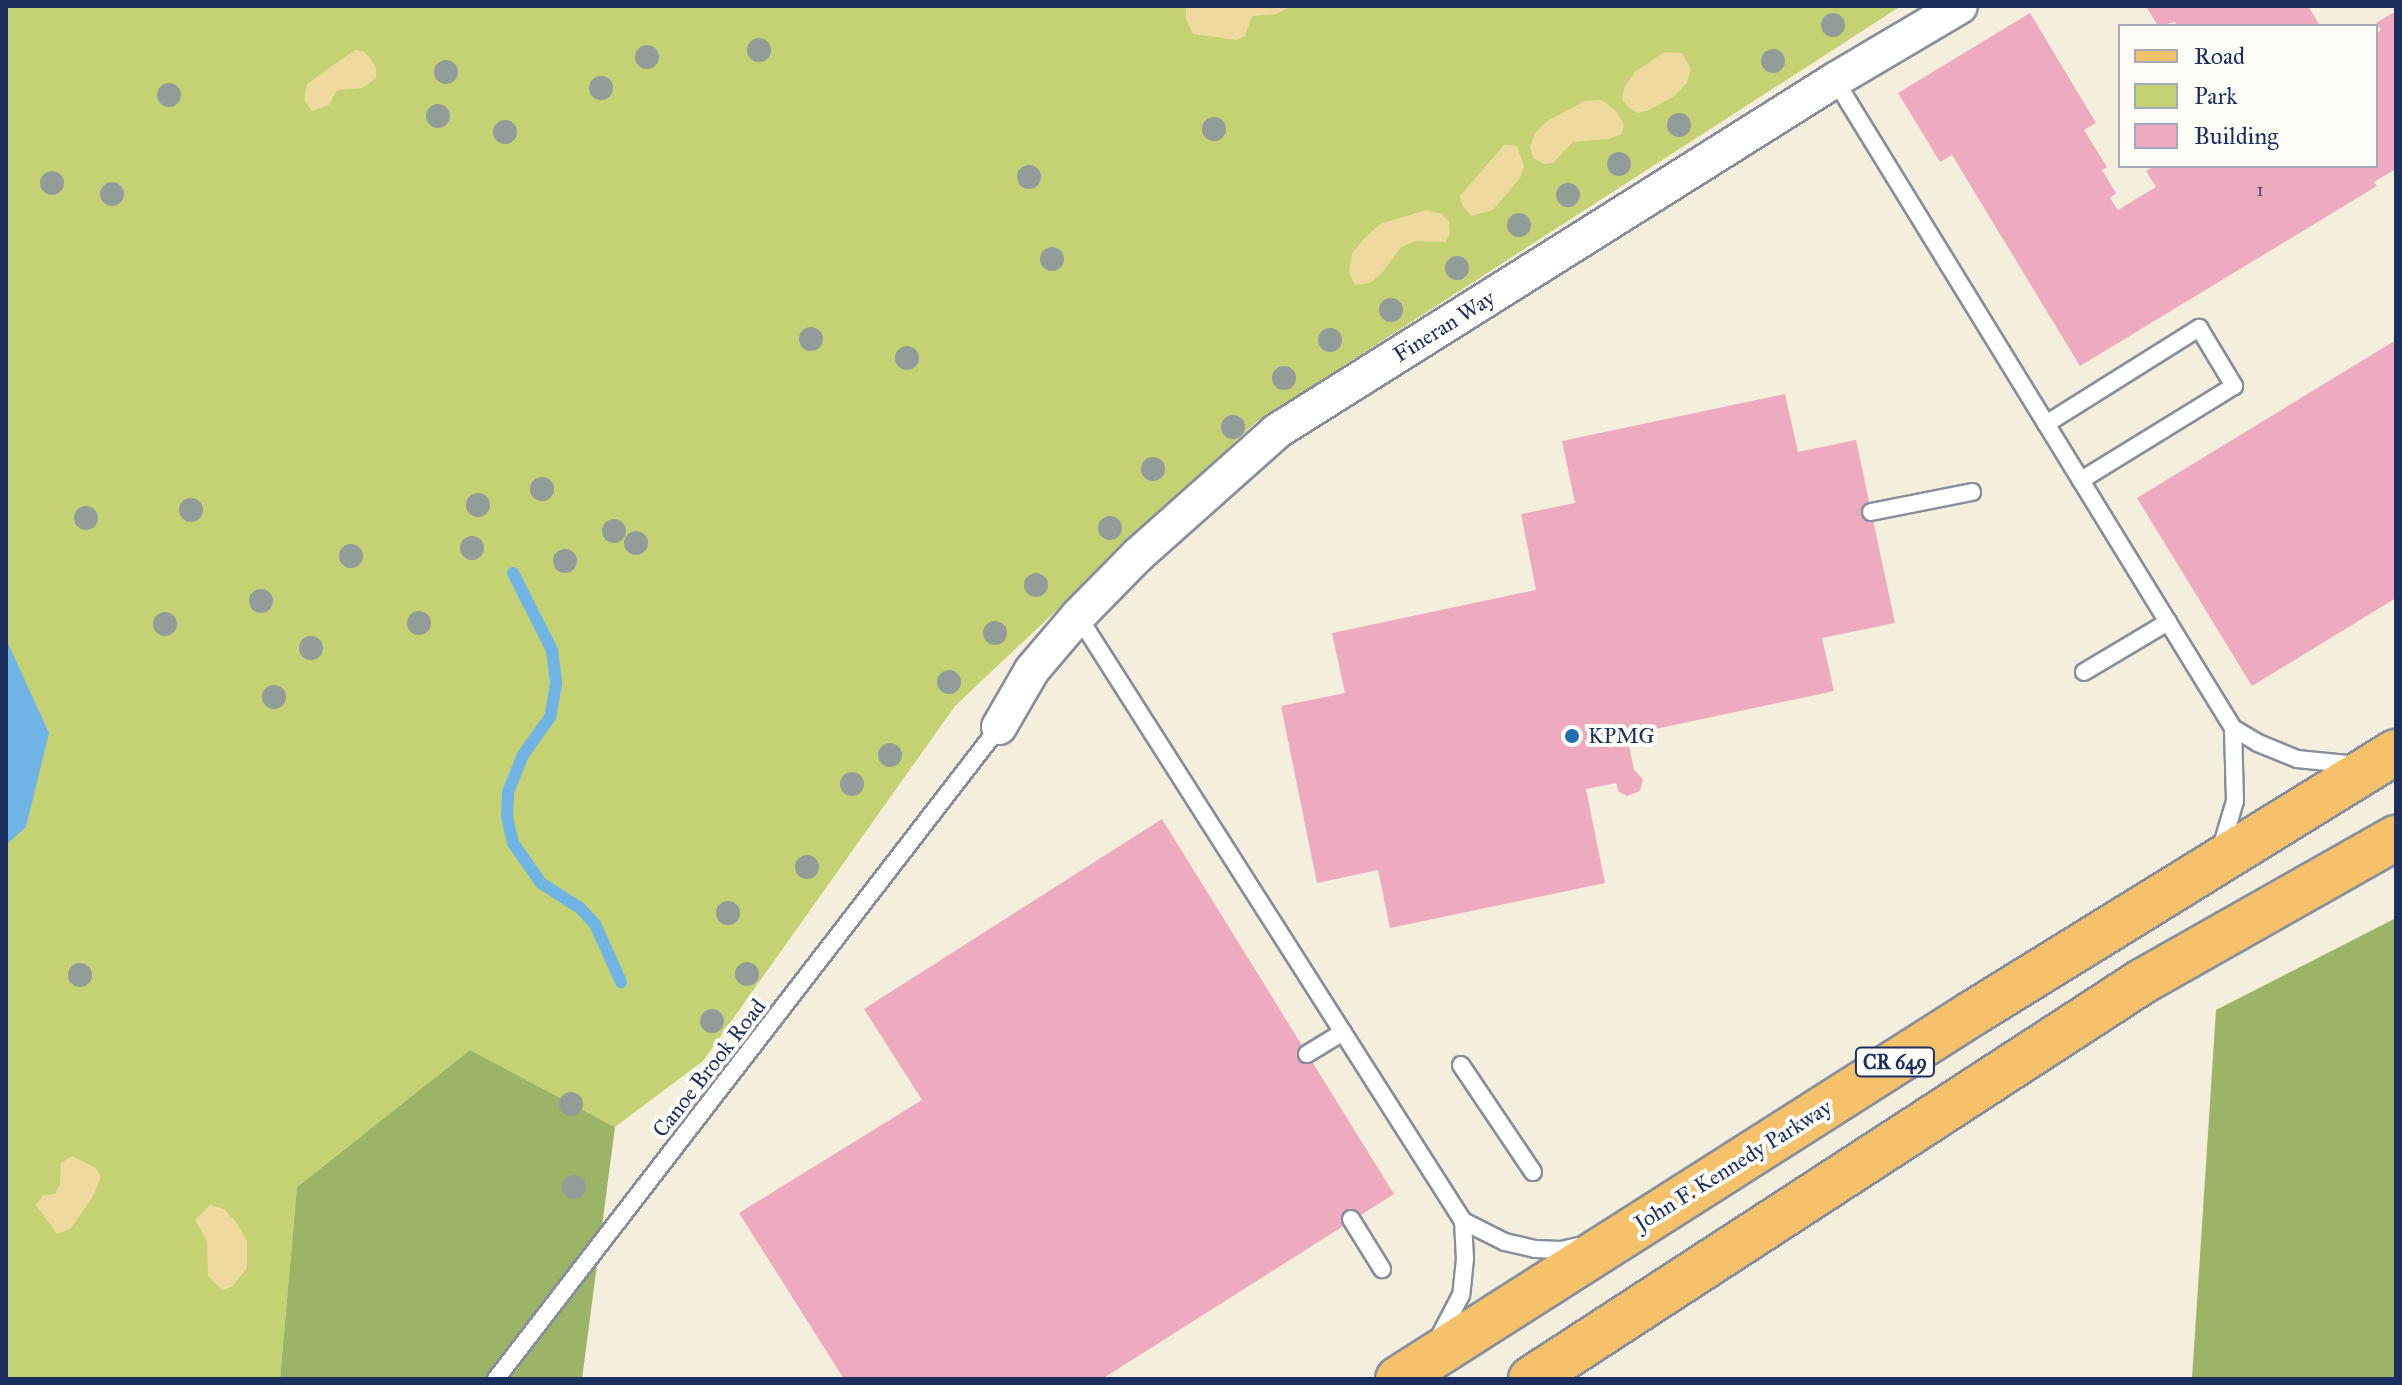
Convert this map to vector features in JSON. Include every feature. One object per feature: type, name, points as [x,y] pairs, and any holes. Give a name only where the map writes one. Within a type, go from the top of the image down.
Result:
[{"type":"main road","name":"John F. Kennedy Parkway","points":[[1409,1372],[2384,759]]},
{"type":"main road","name":"CR 649","points":[[1531,1379],[2143,981],[2396,838]]},
{"type":"street","name":"Fineran Way","points":[[999,727],[1032,670],[1078,616],[1138,555],[1277,431],[1835,80],[1960,6]]},
{"type":"lane","points":[[1835,80],[2233,728],[2258,743],[2297,759],[2384,759]]},
{"type":"lane","points":[[2046,424],[2199,328],[2234,386],[2081,480]]},
{"type":"lane","points":[[1871,512],[1972,492]]},
{"type":"lane","points":[[1078,616],[1463,1221],[1465,1259],[1461,1295],[1446,1328],[1409,1372]]},
{"type":"lane","points":[[2084,672],[2168,622]]},
{"type":"lane","name":"Canoe Brook Road","points":[[496,1379],[999,727]]},
{"type":"lane","points":[[2217,862],[2235,801],[2233,728]]},
{"type":"lane","points":[[1307,1054],[1343,1032]]},
{"type":"lane","points":[[1461,1065],[1533,1172]]},
{"type":"lane","points":[[1351,1219],[1382,1269]]},
{"type":"lane","points":[[1463,1221],[1505,1242],[1535,1249],[1561,1250],[1621,1236]]},
{"type":"green space","points":[[6,6],[1901,6],[1255,423],[955,706],[703,1061],[615,1127],[470,1050],[297,1187],[280,1379],[6,1379]]},
{"type":"green space","points":[[2396,918],[2396,1379],[2192,1379],[2216,1010]]},
{"type":"green space","points":[[470,1050],[615,1127],[582,1379],[280,1379],[297,1187]]},
{"type":"sand","points":[[1186,6],[1291,6],[1277,14],[1252,16],[1245,36],[1237,40],[1193,34],[1186,19]]},
{"type":"sand","points":[[355,50],[364,52],[370,58],[376,68],[376,78],[362,88],[337,90],[329,105],[312,111],[304,100],[307,84]]},
{"type":"sand","points":[[1665,52],[1682,53],[1691,69],[1687,83],[1673,97],[1638,113],[1622,99],[1625,86],[1635,72]]},
{"type":"sand","points":[[1602,100],[1617,112],[1624,125],[1622,134],[1609,139],[1573,142],[1553,163],[1544,164],[1533,158],[1530,147],[1535,133],[1547,121],[1585,101]]},
{"type":"sand","points":[[1504,145],[1517,146],[1524,167],[1520,178],[1493,210],[1471,216],[1462,205],[1460,196]]},
{"type":"sand","points":[[1426,210],[1442,214],[1449,222],[1450,233],[1446,242],[1416,241],[1401,247],[1383,272],[1370,283],[1355,285],[1349,272],[1352,253],[1364,239],[1380,224]]},
{"type":"sand","points":[[72,1156],[96,1168],[101,1177],[92,1198],[70,1229],[57,1234],[36,1205],[43,1195],[55,1194],[60,1185],[61,1163]]},
{"type":"sand","points":[[210,1205],[224,1209],[247,1241],[247,1268],[232,1287],[222,1290],[208,1276],[207,1241],[195,1220]]},
{"type":"water","points":[[6,639],[49,733],[26,827],[6,845]]},
{"type":"building","points":[[2146,6],[2308,6],[2319,24],[2175,22],[2157,24]]},
{"type":"building","points":[[2396,11],[2396,169],[2374,182],[2377,186],[2080,366],[1952,155],[1940,162],[1898,93],[2030,13],[2096,123],[2084,130],[2107,167],[2102,170],[2116,193],[2110,198],[2118,210],[2156,187],[2146,171],[2151,168],[2378,168],[2378,32],[2381,30],[2376,23]]},
{"type":"building","points":[[2396,340],[2396,598],[2252,686],[2137,498]]},
{"type":"building","points":[[1785,394],[1798,452],[1856,440],[1895,623],[1822,638],[1834,691],[1627,735],[1634,770],[1643,779],[1640,791],[1627,796],[1619,792],[1616,783],[1586,789],[1605,883],[1390,928],[1378,870],[1317,883],[1281,706],[1345,693],[1332,633],[1536,590],[1521,514],[1575,503],[1562,441]]},
{"type":"building","points":[[1162,819],[1394,1194],[1102,1379],[844,1379],[739,1213],[922,1100],[864,1009]]},
{"type":"waterway","points":[[513,573],[552,650],[556,684],[550,717],[523,755],[508,792],[507,817],[513,843],[541,883],[580,908],[595,924],[621,982]]},
{"type":"place","name":"KPMG","points":[[1572,736]]}]
